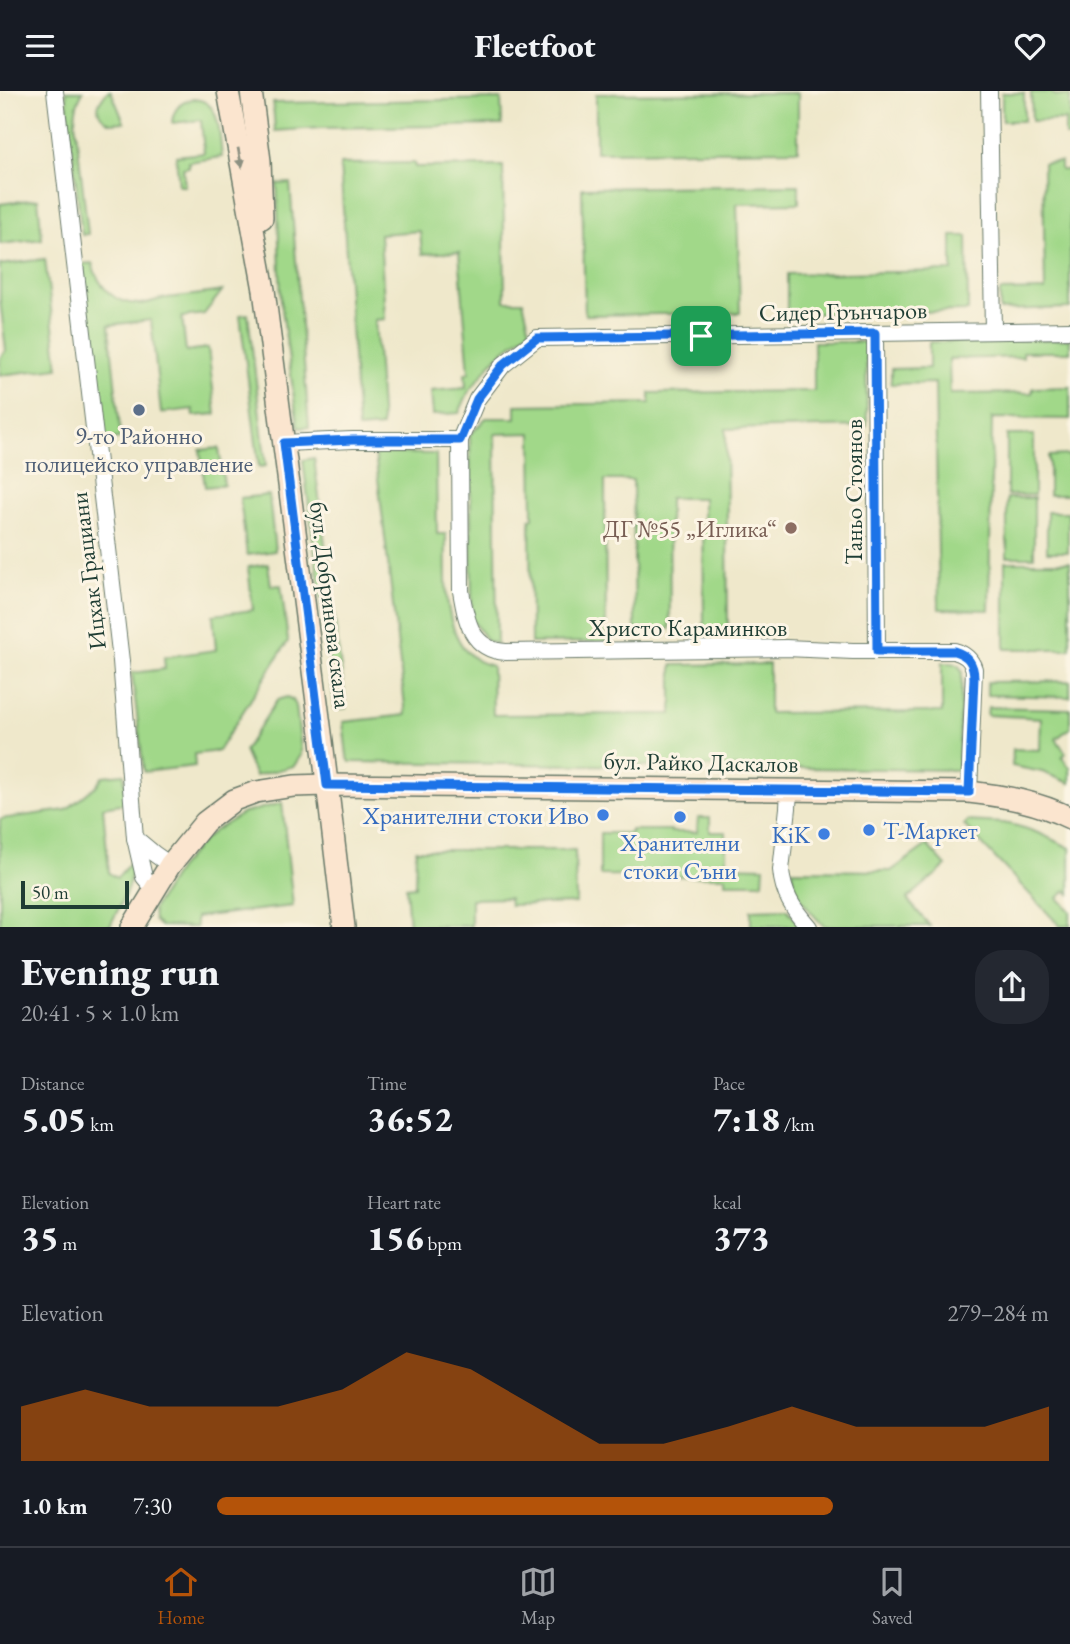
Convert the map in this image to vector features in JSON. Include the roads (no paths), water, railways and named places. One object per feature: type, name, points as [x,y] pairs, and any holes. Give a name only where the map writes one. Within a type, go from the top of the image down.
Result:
[{"type":"main road","name":"бул. Добринова скала","points":[[228,91],[264,290],[344,926]]},
{"type":"main road","name":"бул. Добринова скала","points":[[251,91],[260,161],[264,290]]},
{"type":"main road","name":"бул. Райко Даскалов","points":[[132,926],[170,865],[205,822],[234,800],[256,792],[294,786],[969,792],[1033,803],[1070,818]]},
{"type":"street","name":"Ицхак Грациани","points":[[55,91],[121,661],[135,838],[144,877],[156,888]]},
{"type":"street","points":[[989,91],[993,331]]},
{"type":"street","name":"Сидер Грънчаров","points":[[460,440],[477,399],[503,365],[537,338],[1070,330]]},
{"type":"street","name":"Таньо Стоянов","points":[[875,333],[877,651]]},
{"type":"street","points":[[284,443],[460,440]]},
{"type":"street","name":"Христо Караминков","points":[[460,440],[461,591],[472,631],[477,641],[485,647],[506,652],[786,648],[961,653],[972,663],[974,678],[969,792]]},
{"type":"street","points":[[789,789],[782,879],[791,904],[809,926]]},
{"type":"street","points":[[135,838],[170,865]]},
{"type":"place","name":"9-то Районно полицейско управление","points":[[139,410]]},
{"type":"place","name":"ДГ №55 „Иглика“","points":[[791,528]]},
{"type":"place","name":"Хранителни стоки Иво","points":[[603,815]]},
{"type":"place","name":"Хранителни стоки Съни","points":[[680,817]]},
{"type":"place","name":"Т-Маркет","points":[[869,830]]},
{"type":"place","name":"KiK","points":[[824,834]]}]
